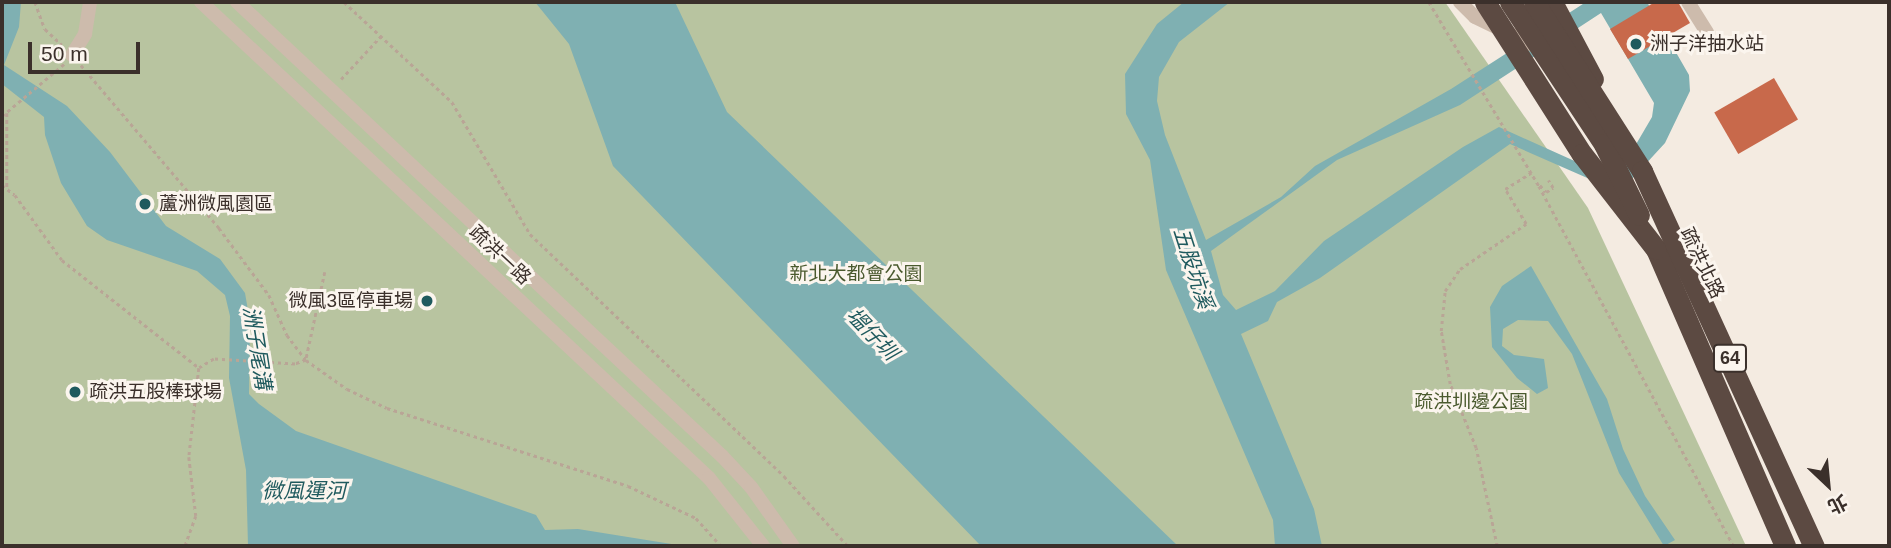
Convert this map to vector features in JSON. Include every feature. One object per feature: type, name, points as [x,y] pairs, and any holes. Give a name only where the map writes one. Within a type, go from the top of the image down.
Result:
[{"type":"highway","points":[[1485,2],[1582,154],[1656,249]]},
{"type":"highway","name":"64","points":[[1527,2],[1656,249],[1785,546]]},
{"type":"highway","name":"64","points":[[1527,2],[1642,171],[1814,546]]},
{"type":"highway","points":[[1552,2],[1642,171]]},
{"type":"street","points":[[72,55],[85,34],[90,2]]},
{"type":"street","name":"疏洪一路","points":[[201,2],[709,478],[763,546]]},
{"type":"street","name":"疏洪一路","points":[[237,2],[722,456],[751,487],[793,546]]},
{"type":"street","points":[[1460,2],[1494,28],[1564,60]]},
{"type":"street","points":[[1494,28],[1527,2]]},
{"type":"street","name":"疏洪北路","points":[[1527,2],[1665,228],[1823,546]]},
{"type":"street","points":[[1688,2],[1707,33]]},
{"type":"path","points":[[34,2],[46,29],[72,55],[219,228],[269,295],[288,335],[306,360],[347,389],[387,408],[628,486],[696,518],[721,546]]},
{"type":"path","points":[[344,2],[452,102],[530,234],[784,476],[849,546]]},
{"type":"path","points":[[1429,2],[1540,185],[1734,546]]},
{"type":"path","points":[[341,79],[381,36]]},
{"type":"path","points":[[2,116],[72,55]]},
{"type":"path","points":[[7,112],[7,187]]},
{"type":"path","points":[[1497,546],[1476,448],[1450,384],[1441,331],[1445,291],[1460,269],[1526,224],[1505,189],[1532,172]]},
{"type":"path","points":[[1540,185],[1546,192],[1553,188],[1548,180]]},
{"type":"path","points":[[2,185],[7,187],[62,260],[199,368]]},
{"type":"path","points":[[306,360],[324,272]]},
{"type":"path","points":[[199,368],[214,359],[295,364],[306,360]]},
{"type":"path","points":[[185,546],[196,516],[189,457],[199,368]]},
{"type":"green space","name":"新北大都會公園","points":[[2,2],[1445,2],[1588,208],[1746,546],[2,546]]},
{"type":"water","name":"微風運河","points":[[2,2],[21,2],[19,27],[4,65],[67,106],[110,152],[166,226],[220,259],[245,293],[250,322],[249,394],[259,404],[296,431],[536,515],[545,530],[578,529],[684,546],[248,546],[246,470],[229,378],[230,316],[225,295],[197,271],[107,240],[87,226],[61,183],[45,135],[44,117],[2,84]]},
{"type":"water","name":"塭仔圳","points":[[535,2],[675,2],[727,112],[1178,546],[981,546],[613,166],[569,44]]},
{"type":"water","name":"五股坑溪","points":[[1184,2],[1230,2],[1179,42],[1159,77],[1157,101],[1165,135],[1206,240],[1281,197],[1315,166],[1451,89],[1586,2],[1647,2],[1689,75],[1690,91],[1665,143],[1631,180],[1601,184],[1510,144],[1320,278],[1277,302],[1268,321],[1241,334],[1314,509],[1322,546],[1275,546],[1273,520],[1166,270],[1150,160],[1126,114],[1125,74],[1157,24]],"holes":[[[1601,13],[1654,103],[1652,117],[1628,158],[1599,172],[1499,127],[1463,147],[1324,241],[1275,291],[1236,310],[1223,295],[1211,251],[1337,160],[1460,105]]]},
{"type":"water","points":[[1531,266],[1607,399],[1623,449],[1645,496],[1675,540],[1664,546],[1619,473],[1572,354],[1548,321],[1518,320],[1503,329],[1502,346],[1514,355],[1544,359],[1548,388],[1537,394],[1517,378],[1492,347],[1490,307],[1502,286]]},
{"type":"building","name":"洲子洋抽水站","points":[[1655,2],[1678,2],[1690,23],[1628,59],[1610,29]]},
{"type":"building","points":[[1774,78],[1798,120],[1738,154],[1714,112]]},
{"type":"place","name":"洲子洋抽水站","points":[[1636,44]]},
{"type":"place","name":"蘆洲微風園區","points":[[145,204]]},
{"type":"place","name":"微風3區停車場","points":[[427,301]]},
{"type":"place","name":"疏洪五股棒球場","points":[[75,392]]},
{"type":"water label","name":"洲子尾溝","points":[[257,348]]},
{"type":"park label","name":"疏洪圳邊公園","points":[[1471,402]]}]
